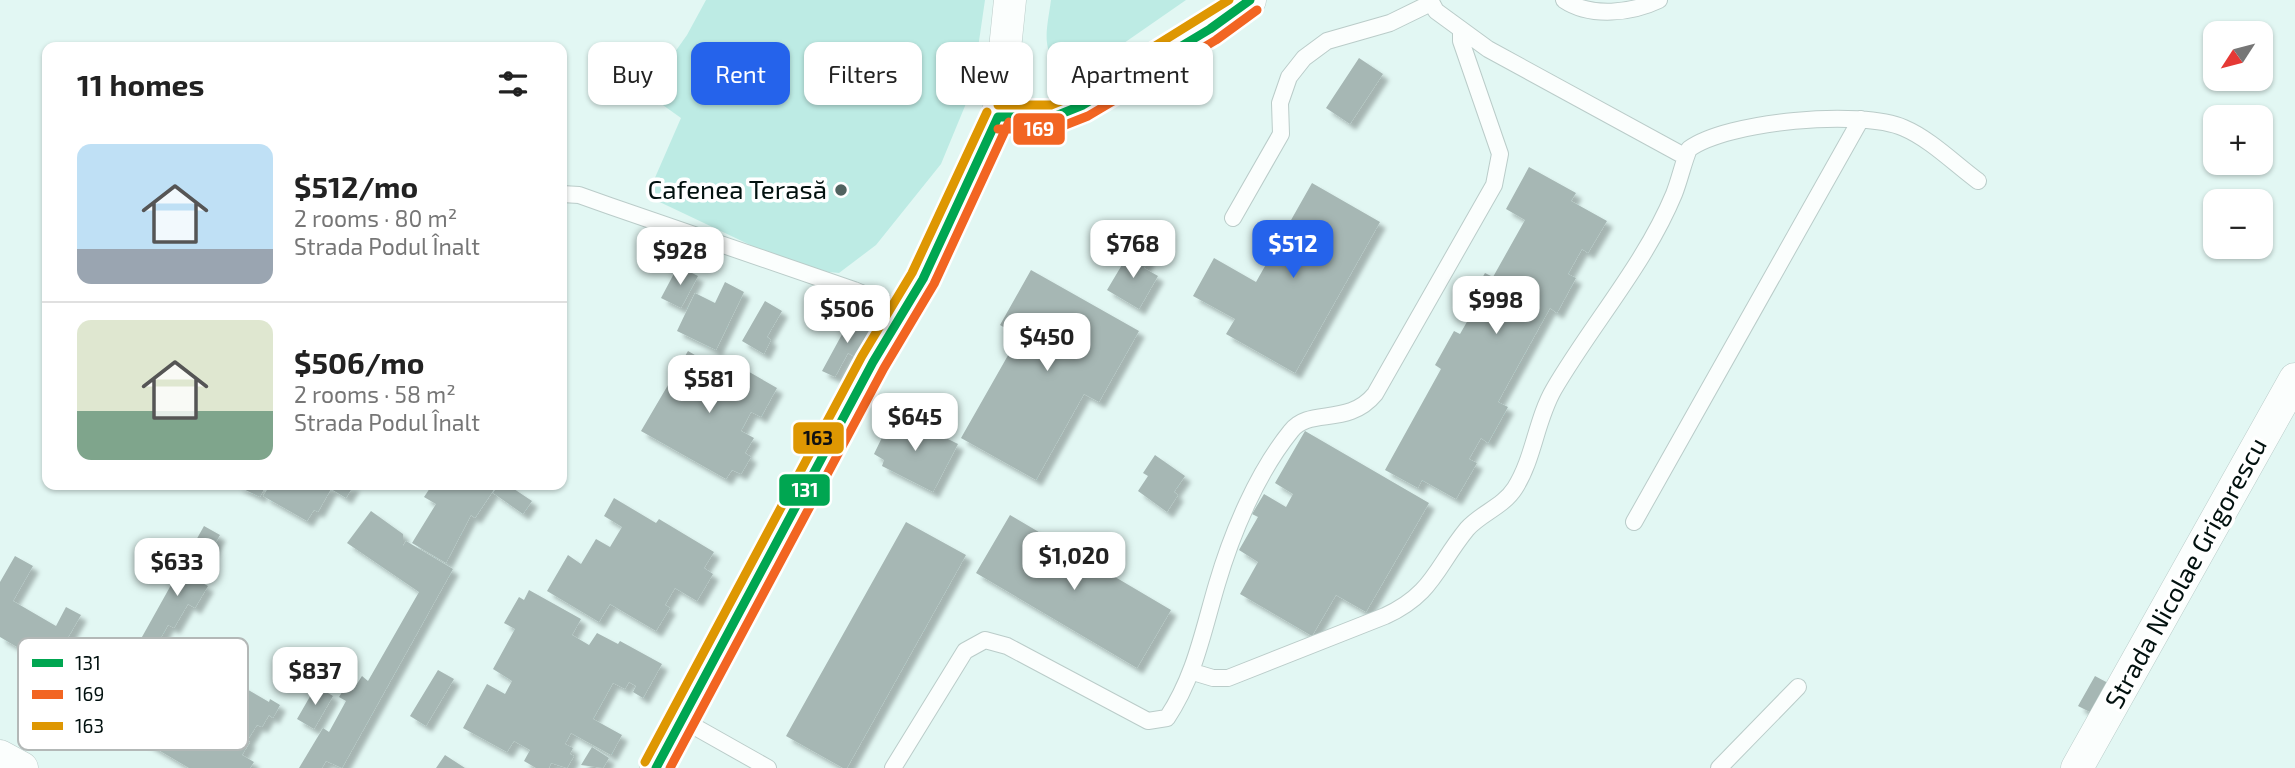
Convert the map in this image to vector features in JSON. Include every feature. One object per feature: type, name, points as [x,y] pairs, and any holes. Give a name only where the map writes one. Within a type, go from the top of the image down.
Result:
[{"type":"street","points":[[656,768],[873,362],[923,279],[998,117],[1010,0]]},
{"type":"street","points":[[998,117],[1053,117],[1083,105],[1210,29],[1250,0]]},
{"type":"street","name":"Strada Nicolae Grigorescu","points":[[2077,768],[2295,379]]},
{"type":"street","points":[[0,756],[22,768]]},
{"type":"lane","points":[[1564,0],[1598,10],[1638,10],[1659,0]]},
{"type":"lane","points":[[1233,218],[1281,134],[1280,103],[1289,77],[1304,58],[1327,41],[1390,23],[1431,1],[1436,11],[1461,32],[1686,157]]},
{"type":"lane","points":[[893,768],[965,652],[985,640],[1007,646],[1148,721],[1167,718],[1193,672],[1234,531],[1286,438],[1301,421],[1348,414],[1364,407],[1375,394],[1494,184],[1500,154],[1461,41],[1461,32]]},
{"type":"lane","points":[[1634,522],[1861,119]]},
{"type":"lane","points":[[1193,672],[1213,678],[1228,678],[1385,616],[1408,605],[1424,591],[1468,529],[1496,509],[1514,489],[1536,426],[1553,390],[1654,232],[1674,194],[1689,149],[1716,134],[1798,121],[1876,119],[1905,128],[1978,181]]},
{"type":"lane","points":[[567,194],[579,195],[854,290],[904,311]]},
{"type":"lane","points":[[1719,768],[1798,687]]},
{"type":"lane","points":[[681,719],[768,768]]},
{"type":"shaded area","points":[[706,0],[985,0],[979,42],[936,42],[936,105],[965,105],[941,164],[876,245],[839,273],[801,269],[647,196],[681,118],[663,105],[677,105],[677,49]]},
{"type":"shaded area","points":[[1051,0],[1186,0],[1125,42],[1047,42]]},
{"type":"building","points":[[1359,58],[1383,74],[1350,124],[1326,108]]},
{"type":"building","points":[[1529,167],[1576,193],[1571,201],[1607,221],[1588,253],[1582,249],[1568,274],[1576,278],[1557,313],[1550,308],[1498,402],[1508,407],[1488,443],[1481,438],[1469,459],[1477,463],[1456,499],[1422,480],[1418,488],[1385,470],[1441,369],[1435,365],[1454,331],[1460,334],[1472,313],[1464,309],[1485,273],[1493,277],[1525,220],[1506,209]]},
{"type":"building","points":[[1312,183],[1380,222],[1295,373],[1226,334],[1235,319],[1193,296],[1214,258],[1256,282]]},
{"type":"building","points":[[1132,248],[1149,259],[1144,268],[1158,276],[1139,309],[1107,290]]},
{"type":"building","points":[[678,266],[698,276],[681,308],[661,298]]},
{"type":"building","points":[[1031,270],[1139,331],[1099,402],[1084,394],[1036,480],[961,438],[1019,336],[1000,325]]},
{"type":"building","points":[[725,282],[744,292],[716,350],[677,331],[695,293],[715,303]]},
{"type":"building","points":[[765,301],[782,311],[767,337],[771,340],[764,354],[742,341]]},
{"type":"building","points":[[852,316],[871,326],[855,357],[848,353],[835,377],[822,371]]},
{"type":"building","points":[[688,351],[738,380],[744,369],[777,388],[761,417],[751,412],[741,431],[754,438],[745,453],[751,457],[741,474],[732,470],[726,479],[641,431]]},
{"type":"building","points":[[906,418],[958,444],[933,492],[882,466],[884,460],[874,454],[891,419],[903,425]]},
{"type":"building","points":[[1305,431],[1429,503],[1366,612],[1336,595],[1312,636],[1240,594],[1258,562],[1239,550],[1258,517],[1252,514],[1264,494],[1286,507],[1293,494],[1275,483]]},
{"type":"building","points":[[1155,455],[1185,476],[1174,492],[1178,495],[1167,512],[1138,491],[1148,476],[1143,473]]},
{"type":"building","points":[[245,490],[264,490],[260,497]]},
{"type":"building","points":[[267,490],[330,490],[318,512],[314,510],[307,521],[263,496]]},
{"type":"building","points":[[333,490],[351,490],[346,498]]},
{"type":"building","points":[[429,490],[494,490],[475,518],[471,515],[446,563],[412,543],[436,504],[424,497]]},
{"type":"building","points":[[495,490],[516,490],[532,501],[523,514],[493,493]]},
{"type":"building","points":[[614,498],[656,523],[659,519],[714,552],[704,568],[713,574],[697,601],[675,588],[665,605],[670,608],[656,631],[610,604],[599,622],[547,591],[568,555],[581,564],[596,539],[610,547],[622,527],[604,516]]},
{"type":"building","points":[[371,511],[403,534],[403,546],[406,541],[453,569],[342,768],[326,761],[322,768],[299,768],[323,728],[329,732],[346,701],[339,697],[346,686],[353,690],[362,676],[368,681],[419,592],[347,543]]},
{"type":"building","points":[[1010,515],[1171,610],[1137,668],[976,573]]},
{"type":"building","points":[[906,522],[966,555],[847,768],[843,768],[786,736]]},
{"type":"building","points":[[204,526],[220,535],[195,579],[208,586],[195,608],[188,604],[174,628],[168,625],[161,638],[141,638]]},
{"type":"building","points":[[15,556],[33,566],[13,601],[56,626],[66,607],[81,615],[68,638],[18,638],[18,648],[0,637],[0,582]]},
{"type":"building","points":[[529,590],[581,619],[572,635],[589,645],[597,633],[618,644],[620,641],[662,664],[643,698],[633,692],[636,686],[629,682],[625,689],[613,683],[593,719],[622,735],[611,755],[571,733],[565,744],[573,748],[570,754],[574,756],[567,768],[551,763],[549,768],[536,768],[524,761],[530,750],[514,741],[507,752],[463,728],[487,684],[505,694],[512,681],[493,669],[515,629],[504,623],[519,597],[524,600]]},
{"type":"building","points":[[438,670],[454,679],[426,726],[410,716]]},
{"type":"building","points":[[2095,676],[2108,683],[2092,713],[2078,706]]},
{"type":"building","points":[[316,686],[333,696],[314,729],[297,719]]},
{"type":"building","points":[[248,690],[280,705],[273,718],[269,715],[262,727],[257,725],[248,739]]},
{"type":"building","points":[[592,747],[609,758],[603,768],[581,765]]},
{"type":"building","points":[[158,750],[245,750],[242,755],[254,762],[250,768],[189,768]]},
{"type":"building","points":[[445,755],[465,768],[436,768]]},
{"type":"transit line","name":"163","points":[[1033,105],[1051,105],[1078,94],[1229,0]]},
{"type":"transit line","name":"131","points":[[998,117],[1053,117],[1083,105],[1210,29],[1250,0]]},
{"type":"transit line","name":"169","points":[[998,129],[1055,129],[1088,116],[1216,40],[1257,10]]},
{"type":"transit line","name":"163","points":[[645,762],[862,356],[912,273],[987,112]]},
{"type":"transit line","name":"131","points":[[656,768],[873,362],[923,279],[998,117]]},
{"type":"transit line","name":"169","points":[[670,768],[884,368],[934,284],[1009,122]]},
{"type":"place","name":"Cafenea Terasă","points":[[841,190]]}]
